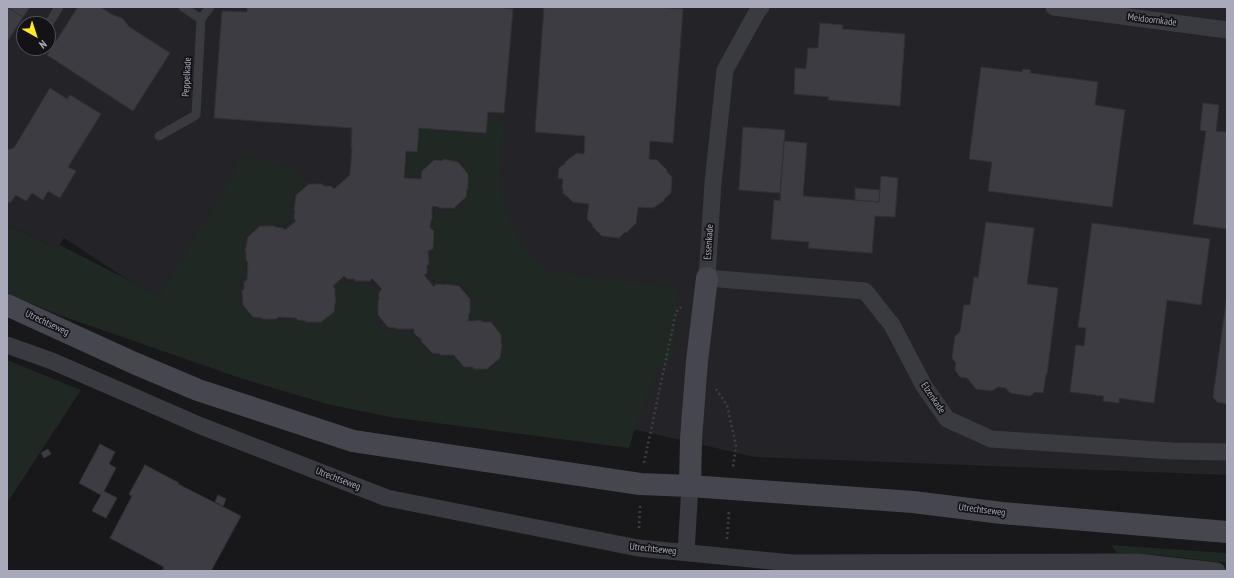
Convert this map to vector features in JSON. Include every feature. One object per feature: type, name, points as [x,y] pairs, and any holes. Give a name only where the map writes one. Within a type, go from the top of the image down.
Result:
[{"type":"main road","name":"Essenkade","points":[[690,486],[691,439],[697,361],[707,278]]},
{"type":"main road","name":"Utrechtseweg","points":[[7,305],[134,363],[198,390],[353,441],[640,484],[690,486],[912,502],[1002,513],[1227,532]]},
{"type":"street","name":"Essenkade","points":[[707,278],[713,183],[725,70],[761,7]]},
{"type":"street","name":"Meidoornkade","points":[[1054,7],[1227,30]]},
{"type":"street","name":"Elzenkade","points":[[707,278],[865,291],[892,325],[924,386],[948,419],[991,438],[1172,451],[1227,452]]},
{"type":"street","name":"Utrechtseweg","points":[[7,345],[52,361],[202,426],[387,498],[638,548],[686,552],[726,558],[792,563],[1136,562],[1217,571]]},
{"type":"street","name":"Utrechtseweg","points":[[686,552],[690,486]]},
{"type":"lane","points":[[53,16],[59,7]]},
{"type":"lane","points":[[184,7],[201,19],[210,7]]},
{"type":"lane","name":"Peppelkade","points":[[159,136],[196,115],[201,19]]},
{"type":"path","points":[[638,548],[640,484],[676,312],[681,307]]},
{"type":"path","points":[[697,361],[727,404],[736,446],[726,558]]},
{"type":"shaded area","points":[[7,7],[1227,7],[1227,475],[755,457],[207,332],[64,238],[57,249],[7,225]]},
{"type":"shaded area","points":[[489,117],[504,118],[501,171],[502,197],[506,214],[518,238],[532,255],[550,271],[612,280],[679,287],[673,356],[657,374],[645,399],[629,448],[390,417],[327,404],[243,379],[56,314],[7,293],[7,225],[57,249],[60,245],[159,296],[232,178],[238,156],[281,162],[308,182],[293,197],[293,220],[285,226],[259,225],[246,236],[246,278],[241,281],[240,306],[253,318],[322,323],[335,310],[337,283],[371,284],[378,289],[375,328],[411,332],[430,355],[454,357],[464,368],[489,370],[501,359],[503,336],[492,321],[470,318],[474,302],[461,285],[437,284],[429,273],[434,211],[454,211],[468,198],[470,175],[461,162],[435,158],[420,170],[420,178],[406,177],[407,153],[417,153],[420,129],[486,135]]},
{"type":"shaded area","points":[[7,360],[81,390],[7,503]]},
{"type":"shaded area","points":[[1111,545],[1227,553],[1227,563],[1158,555],[1117,553]]},
{"type":"building","points":[[7,7],[21,16],[16,16],[16,28],[7,42]]},
{"type":"building","points":[[7,7],[30,7],[24,16]]},
{"type":"building","points":[[78,7],[100,7],[113,15],[122,18],[128,26],[170,53],[133,111],[49,56],[56,56],[56,41]]},
{"type":"building","points":[[247,7],[495,7],[513,9],[504,113],[488,112],[486,133],[419,128],[417,152],[406,151],[404,178],[421,179],[422,171],[434,160],[443,161],[443,159],[458,162],[468,174],[468,189],[466,197],[454,208],[439,208],[432,206],[432,220],[430,228],[434,231],[433,249],[428,251],[429,265],[427,265],[427,273],[424,275],[434,287],[436,284],[459,286],[470,299],[470,313],[468,321],[476,320],[491,322],[501,335],[502,344],[500,358],[487,369],[473,369],[473,367],[464,367],[454,355],[440,355],[432,353],[421,341],[421,338],[414,333],[414,329],[397,329],[388,327],[378,315],[379,292],[382,289],[372,278],[370,281],[355,281],[355,279],[347,279],[344,276],[333,286],[336,297],[334,312],[321,322],[306,322],[296,318],[279,317],[276,319],[262,319],[253,317],[243,305],[242,290],[244,290],[244,282],[247,280],[248,262],[246,260],[245,251],[248,237],[260,226],[275,226],[285,230],[296,221],[294,218],[294,210],[296,195],[309,184],[323,184],[323,186],[331,186],[334,189],[350,175],[352,147],[352,128],[214,118],[222,11],[247,12]]},
{"type":"building","points":[[544,7],[657,7],[683,9],[673,143],[650,141],[649,159],[657,160],[672,177],[671,193],[664,199],[665,200],[653,208],[638,207],[636,223],[619,238],[602,236],[587,219],[589,204],[573,202],[562,192],[564,191],[562,188],[563,179],[558,178],[559,168],[577,153],[584,154],[585,136],[535,132]]},
{"type":"building","points":[[820,23],[843,25],[842,29],[905,34],[900,106],[828,100],[829,97],[794,94],[795,68],[806,69],[808,48],[818,48]]},
{"type":"building","points":[[981,67],[1022,72],[1023,69],[1031,70],[1030,73],[1098,82],[1095,105],[1125,110],[1112,207],[988,191],[992,162],[969,159]]},
{"type":"building","points":[[50,88],[67,99],[70,95],[101,114],[68,167],[76,171],[60,198],[48,191],[43,200],[32,193],[26,201],[16,195],[10,203],[7,201],[7,150],[14,148]]},
{"type":"building","points":[[1203,103],[1219,105],[1216,131],[1227,132],[1227,229],[1193,224],[1206,131],[1200,130]]},
{"type":"building","points":[[743,127],[785,130],[780,193],[739,190]]},
{"type":"building","points":[[784,141],[807,143],[803,196],[879,202],[881,176],[898,178],[895,217],[875,216],[872,253],[808,248],[809,242],[771,239],[774,200],[780,201]]},
{"type":"building","points":[[855,188],[880,190],[879,202],[855,200]]},
{"type":"building","points":[[986,222],[1034,228],[1027,284],[1058,288],[1047,374],[1043,393],[1035,392],[1030,396],[1010,393],[1006,388],[998,387],[992,391],[976,389],[967,378],[960,377],[955,370],[956,363],[952,358],[955,336],[960,332],[964,305],[970,305],[974,277],[978,278]]},
{"type":"building","points":[[1092,223],[1210,239],[1201,305],[1167,300],[1154,403],[1119,398],[1119,403],[1103,401],[1104,396],[1070,392],[1076,345],[1084,346],[1086,328],[1078,327]]},
{"type":"building","points":[[1227,295],[1227,404],[1217,402],[1213,397]]},
{"type":"building","points":[[100,444],[115,452],[109,464],[116,468],[104,491],[117,498],[106,518],[92,511],[101,495],[79,483]]},
{"type":"building","points":[[48,449],[51,454],[44,458],[41,453]]},
{"type":"building","points":[[145,465],[179,483],[178,484],[241,516],[211,571],[162,571],[164,567],[110,538],[132,496],[129,494]]},
{"type":"building","points":[[218,495],[226,499],[223,506],[215,502]]}]
